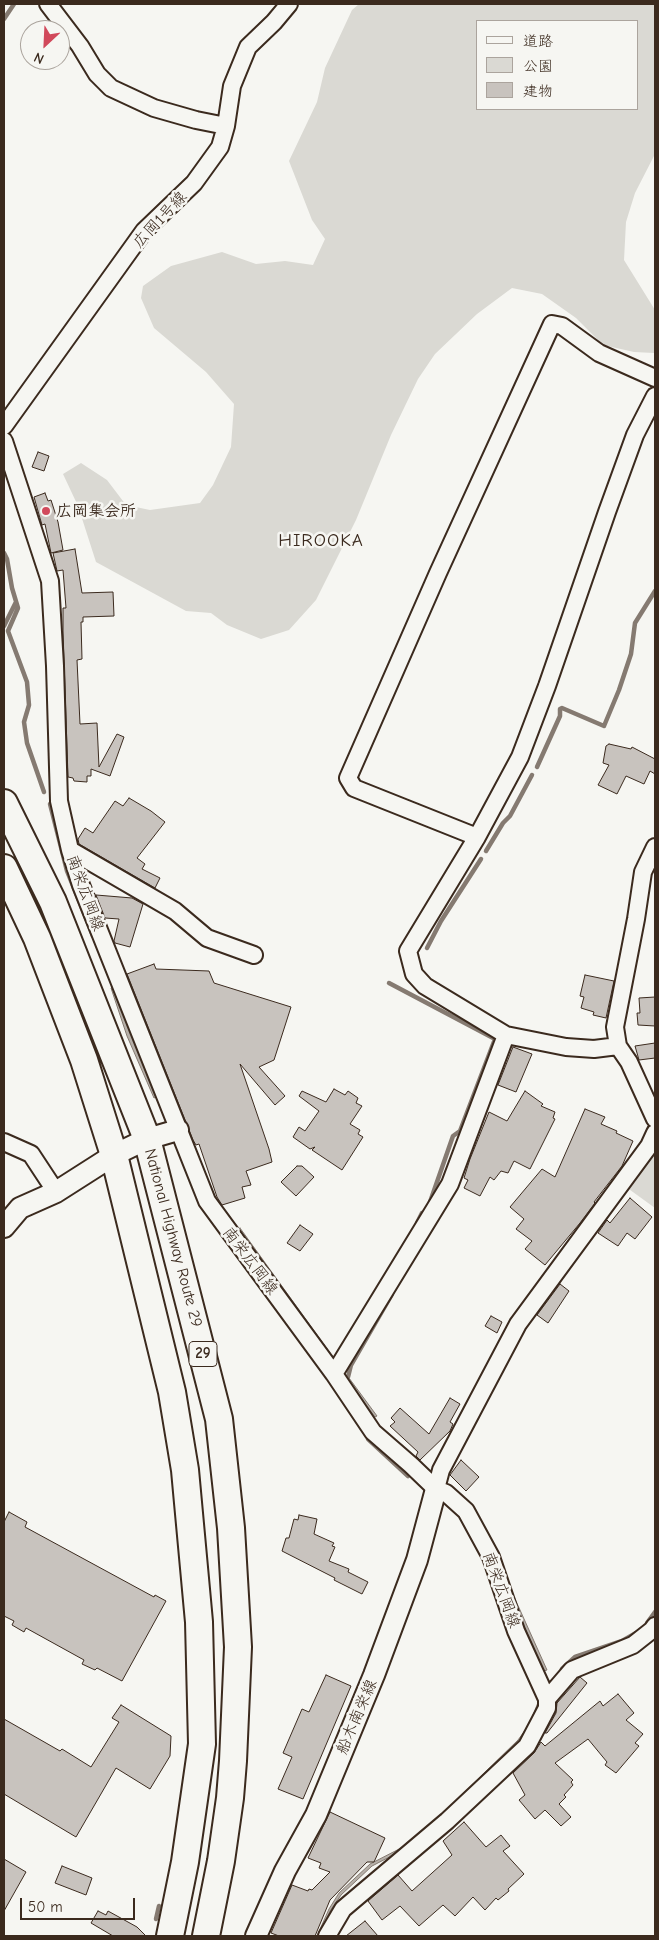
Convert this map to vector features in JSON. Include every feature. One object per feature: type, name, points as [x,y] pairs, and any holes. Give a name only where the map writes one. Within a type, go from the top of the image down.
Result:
[{"type":"highway","name":"National Highway Route 29","points":[[4,803],[53,902],[147,1140],[219,1419],[231,1528],[238,1647],[233,1761],[221,1861],[206,1936]]},
{"type":"highway","name":"29","points":[[4,868],[37,938],[84,1060],[114,1155],[172,1392],[185,1470],[200,1622],[202,1744],[185,1862],[170,1936]]},
{"type":"street","points":[[48,4],[80,46],[97,74],[111,88],[154,108],[226,126]]},
{"type":"street","name":"広岡1号線","points":[[4,426],[144,232],[194,184],[220,147],[226,126],[232,86],[248,46],[274,22],[289,4]]},
{"type":"street","points":[[477,837],[354,788],[348,778],[552,324],[562,326],[599,354],[655,378]]},
{"type":"street","points":[[618,1046],[594,1049],[566,1047],[506,1035],[425,986],[414,974],[408,951],[477,837],[520,757],[547,686],[635,435],[655,396]]},
{"type":"street","name":"南栄広岡線","points":[[4,442],[50,581],[55,666],[59,801],[70,850],[81,885],[207,1202],[334,1374],[373,1432],[412,1465],[436,1489],[446,1493],[466,1511],[491,1556],[516,1631],[547,1698]]},
{"type":"street","points":[[655,847],[643,872],[615,1027],[618,1046],[629,1062],[655,1119]]},
{"type":"street","points":[[70,850],[174,911],[207,938],[254,955]]},
{"type":"street","points":[[334,1374],[450,1184],[506,1035]]},
{"type":"street","points":[[4,1227],[20,1208],[56,1192],[114,1155],[147,1140],[178,1130]]},
{"type":"street","points":[[436,1489],[441,1470],[518,1324],[649,1146],[655,1133]]},
{"type":"street","points":[[4,1142],[31,1154],[56,1192]]},
{"type":"street","name":"船木南栄線","points":[[256,1936],[285,1871],[316,1815],[374,1675],[418,1560],[436,1489]]},
{"type":"street","points":[[328,1936],[343,1908],[447,1821],[527,1746],[547,1708],[547,1698],[572,1670],[633,1645],[655,1626]]},
{"type":"green space","points":[[359,4],[655,4],[655,154],[635,193],[626,222],[624,260],[655,310],[655,351],[654,353],[634,352],[603,345],[576,318],[542,294],[512,288],[477,314],[435,354],[418,379],[391,435],[356,520],[316,600],[289,630],[261,639],[227,625],[211,613],[186,611],[96,562],[78,506],[63,474],[81,463],[107,480],[126,505],[150,510],[200,503],[213,485],[231,447],[234,404],[206,372],[154,328],[141,298],[143,286],[171,266],[222,252],[256,264],[285,261],[313,265],[325,239],[312,220],[289,161],[317,102],[325,68],[352,10]]},
{"type":"green space","points":[[655,1149],[655,1208],[626,1187]]},
{"type":"shaded area","points":[[115,985],[158,1096],[154,1098],[127,1036],[111,988]]},
{"type":"shaded area","points":[[240,1228],[333,1357],[330,1359],[238,1230]]},
{"type":"shaded area","points":[[349,1378],[377,1416],[375,1417],[347,1380]]},
{"type":"shaded area","points":[[493,1550],[547,1670],[544,1671],[512,1599]]},
{"type":"shaded area","points":[[537,1705],[540,1706],[532,1726],[520,1742],[440,1820],[405,1849],[372,1866],[341,1895],[330,1911],[319,1936],[317,1936],[329,1909],[339,1893],[370,1864],[405,1846],[437,1819],[518,1740],[529,1725]]},
{"type":"building","points":[[38,452],[49,456],[44,471],[32,467]]},
{"type":"building","points":[[45,493],[48,501],[51,500],[58,522],[63,550],[51,553],[45,524],[42,525],[34,497]]},
{"type":"building","points":[[75,549],[82,593],[113,592],[114,616],[83,617],[83,622],[81,622],[82,659],[77,660],[80,724],[97,723],[99,767],[117,734],[124,737],[110,776],[91,769],[91,776],[87,776],[87,782],[74,781],[73,778],[68,777],[63,631],[63,608],[66,608],[63,570],[57,571],[53,553]]},
{"type":"building","points":[[609,744],[631,749],[632,747],[655,759],[655,774],[650,771],[644,784],[626,776],[617,794],[598,785],[609,765],[603,763],[606,746]]},
{"type":"building","points":[[129,798],[165,822],[137,858],[145,864],[142,869],[160,878],[155,888],[79,844],[78,839],[85,828],[93,833],[115,801],[123,806]]},
{"type":"building","points":[[96,895],[132,898],[143,904],[130,947],[115,943],[119,919],[105,918]]},
{"type":"building","points":[[154,964],[156,969],[209,971],[214,983],[291,1007],[274,1060],[259,1067],[285,1096],[275,1105],[240,1064],[272,1162],[246,1171],[251,1185],[242,1187],[245,1198],[222,1205],[217,1197],[199,1144],[196,1145],[193,1140],[127,974]]},
{"type":"building","points":[[585,975],[614,981],[606,1018],[593,1015],[594,1012],[581,1008],[584,997],[580,996]]},
{"type":"building","points":[[655,997],[655,1026],[638,1025],[637,1013],[640,1013],[639,998]]},
{"type":"building","points":[[655,1043],[655,1058],[639,1060],[635,1046]]},
{"type":"building","points":[[513,1047],[532,1054],[516,1092],[498,1085]]},
{"type":"building","points":[[334,1089],[345,1095],[348,1091],[358,1098],[356,1103],[362,1106],[350,1124],[360,1130],[358,1134],[363,1137],[342,1170],[312,1150],[315,1147],[310,1149],[293,1137],[299,1127],[305,1131],[319,1111],[299,1096],[302,1091],[326,1102]]},
{"type":"building","points":[[525,1091],[543,1104],[541,1106],[555,1112],[553,1118],[555,1119],[530,1169],[514,1161],[508,1173],[501,1171],[494,1180],[490,1177],[480,1196],[464,1188],[468,1180],[464,1178],[470,1159],[489,1112],[507,1121]]},
{"type":"building","points":[[585,1109],[605,1117],[601,1124],[633,1141],[622,1166],[580,1223],[545,1265],[525,1249],[532,1241],[516,1229],[524,1219],[510,1207],[542,1169],[555,1177]]},
{"type":"building","points":[[297,1166],[302,1166],[314,1177],[296,1196],[281,1182]]},
{"type":"building","points":[[630,1198],[652,1217],[635,1239],[627,1233],[618,1246],[598,1233],[607,1220],[610,1223]]},
{"type":"building","points":[[300,1225],[313,1234],[300,1251],[287,1243]]},
{"type":"building","points":[[560,1284],[569,1291],[548,1323],[537,1315]]},
{"type":"building","points":[[491,1316],[502,1322],[497,1333],[485,1326]]},
{"type":"building","points":[[450,1398],[460,1404],[450,1422],[453,1424],[450,1431],[420,1460],[416,1456],[418,1452],[390,1426],[395,1422],[391,1418],[400,1408],[429,1434]]},
{"type":"building","points":[[461,1460],[479,1477],[466,1491],[450,1475]]},
{"type":"building","points":[[9,1512],[27,1522],[25,1527],[154,1597],[155,1595],[166,1601],[122,1681],[97,1668],[95,1670],[82,1664],[84,1660],[26,1628],[24,1632],[12,1625],[14,1621],[4,1616],[4,1522]]},
{"type":"building","points":[[299,1515],[317,1519],[314,1534],[334,1543],[332,1546],[335,1547],[329,1561],[349,1569],[348,1572],[368,1582],[362,1594],[282,1551],[286,1538],[289,1538],[294,1519],[298,1520]]},
{"type":"building","points":[[326,1675],[351,1686],[303,1799],[278,1789],[292,1757],[283,1753],[302,1709],[309,1712]]},
{"type":"building","points":[[580,1677],[587,1683],[547,1733],[545,1733],[556,1713],[557,1703]]},
{"type":"building","points":[[618,1694],[634,1713],[626,1720],[643,1734],[635,1743],[639,1746],[616,1773],[605,1765],[607,1762],[588,1739],[555,1763],[573,1780],[571,1782],[573,1785],[564,1795],[566,1797],[559,1804],[571,1817],[561,1826],[545,1810],[535,1819],[519,1800],[525,1795],[513,1773],[534,1753],[541,1742],[545,1746],[600,1701],[603,1706]]},
{"type":"building","points":[[121,1705],[171,1736],[170,1756],[150,1789],[116,1768],[76,1837],[4,1794],[4,1719],[60,1751],[62,1749],[91,1767],[119,1722],[112,1718]]},
{"type":"building","points":[[330,1812],[385,1838],[374,1862],[367,1862],[330,1900],[315,1936],[279,1936],[271,1933],[292,1885],[308,1891],[309,1889],[312,1890],[330,1872],[319,1868],[321,1863],[308,1858]]},
{"type":"building","points":[[464,1822],[486,1847],[501,1835],[510,1846],[503,1851],[524,1874],[508,1889],[509,1891],[498,1900],[496,1898],[485,1910],[473,1897],[455,1916],[443,1905],[419,1926],[400,1906],[382,1920],[368,1901],[398,1875],[412,1891],[452,1855],[443,1841]]},
{"type":"building","points":[[4,1859],[26,1872],[4,1911]]},
{"type":"building","points":[[62,1866],[92,1878],[86,1895],[55,1883]]},
{"type":"building","points":[[98,1911],[106,1915],[108,1911],[137,1927],[146,1936],[113,1936],[91,1923]]},
{"type":"building","points":[[365,1921],[378,1936],[346,1936]]},
{"type":"waterway","points":[[4,19],[14,4]]},
{"type":"waterway","points":[[4,553],[18,608],[8,631],[27,682],[29,705],[24,722],[27,743],[44,792]]},
{"type":"waterway","points":[[537,767],[560,716],[560,709],[562,708],[604,726],[631,654],[635,623],[655,591]]},
{"type":"waterway","points":[[4,626],[16,602]]},
{"type":"waterway","points":[[486,851],[503,823],[510,816],[532,775]]},
{"type":"waterway","points":[[50,804],[67,871],[93,936]]},
{"type":"waterway","points":[[427,948],[441,921],[481,859]]},
{"type":"waterway","points":[[389,983],[495,1039],[460,1131],[453,1136],[430,1202]]},
{"type":"waterway","points":[[417,1223],[422,1213]]},
{"type":"waterway","points":[[348,1377],[351,1365],[392,1294]]},
{"type":"waterway","points":[[368,1439],[408,1476]]},
{"type":"waterway","points":[[647,1623],[655,1612]]},
{"type":"waterway","points":[[562,1669],[575,1657],[622,1641],[636,1633]]},
{"type":"waterway","points":[[156,1919],[159,1906]]},
{"type":"place","name":"広岡集会所","points":[[46,511]]},
{"type":"district","name":"HIROOKA","points":[[321,541]]}]
